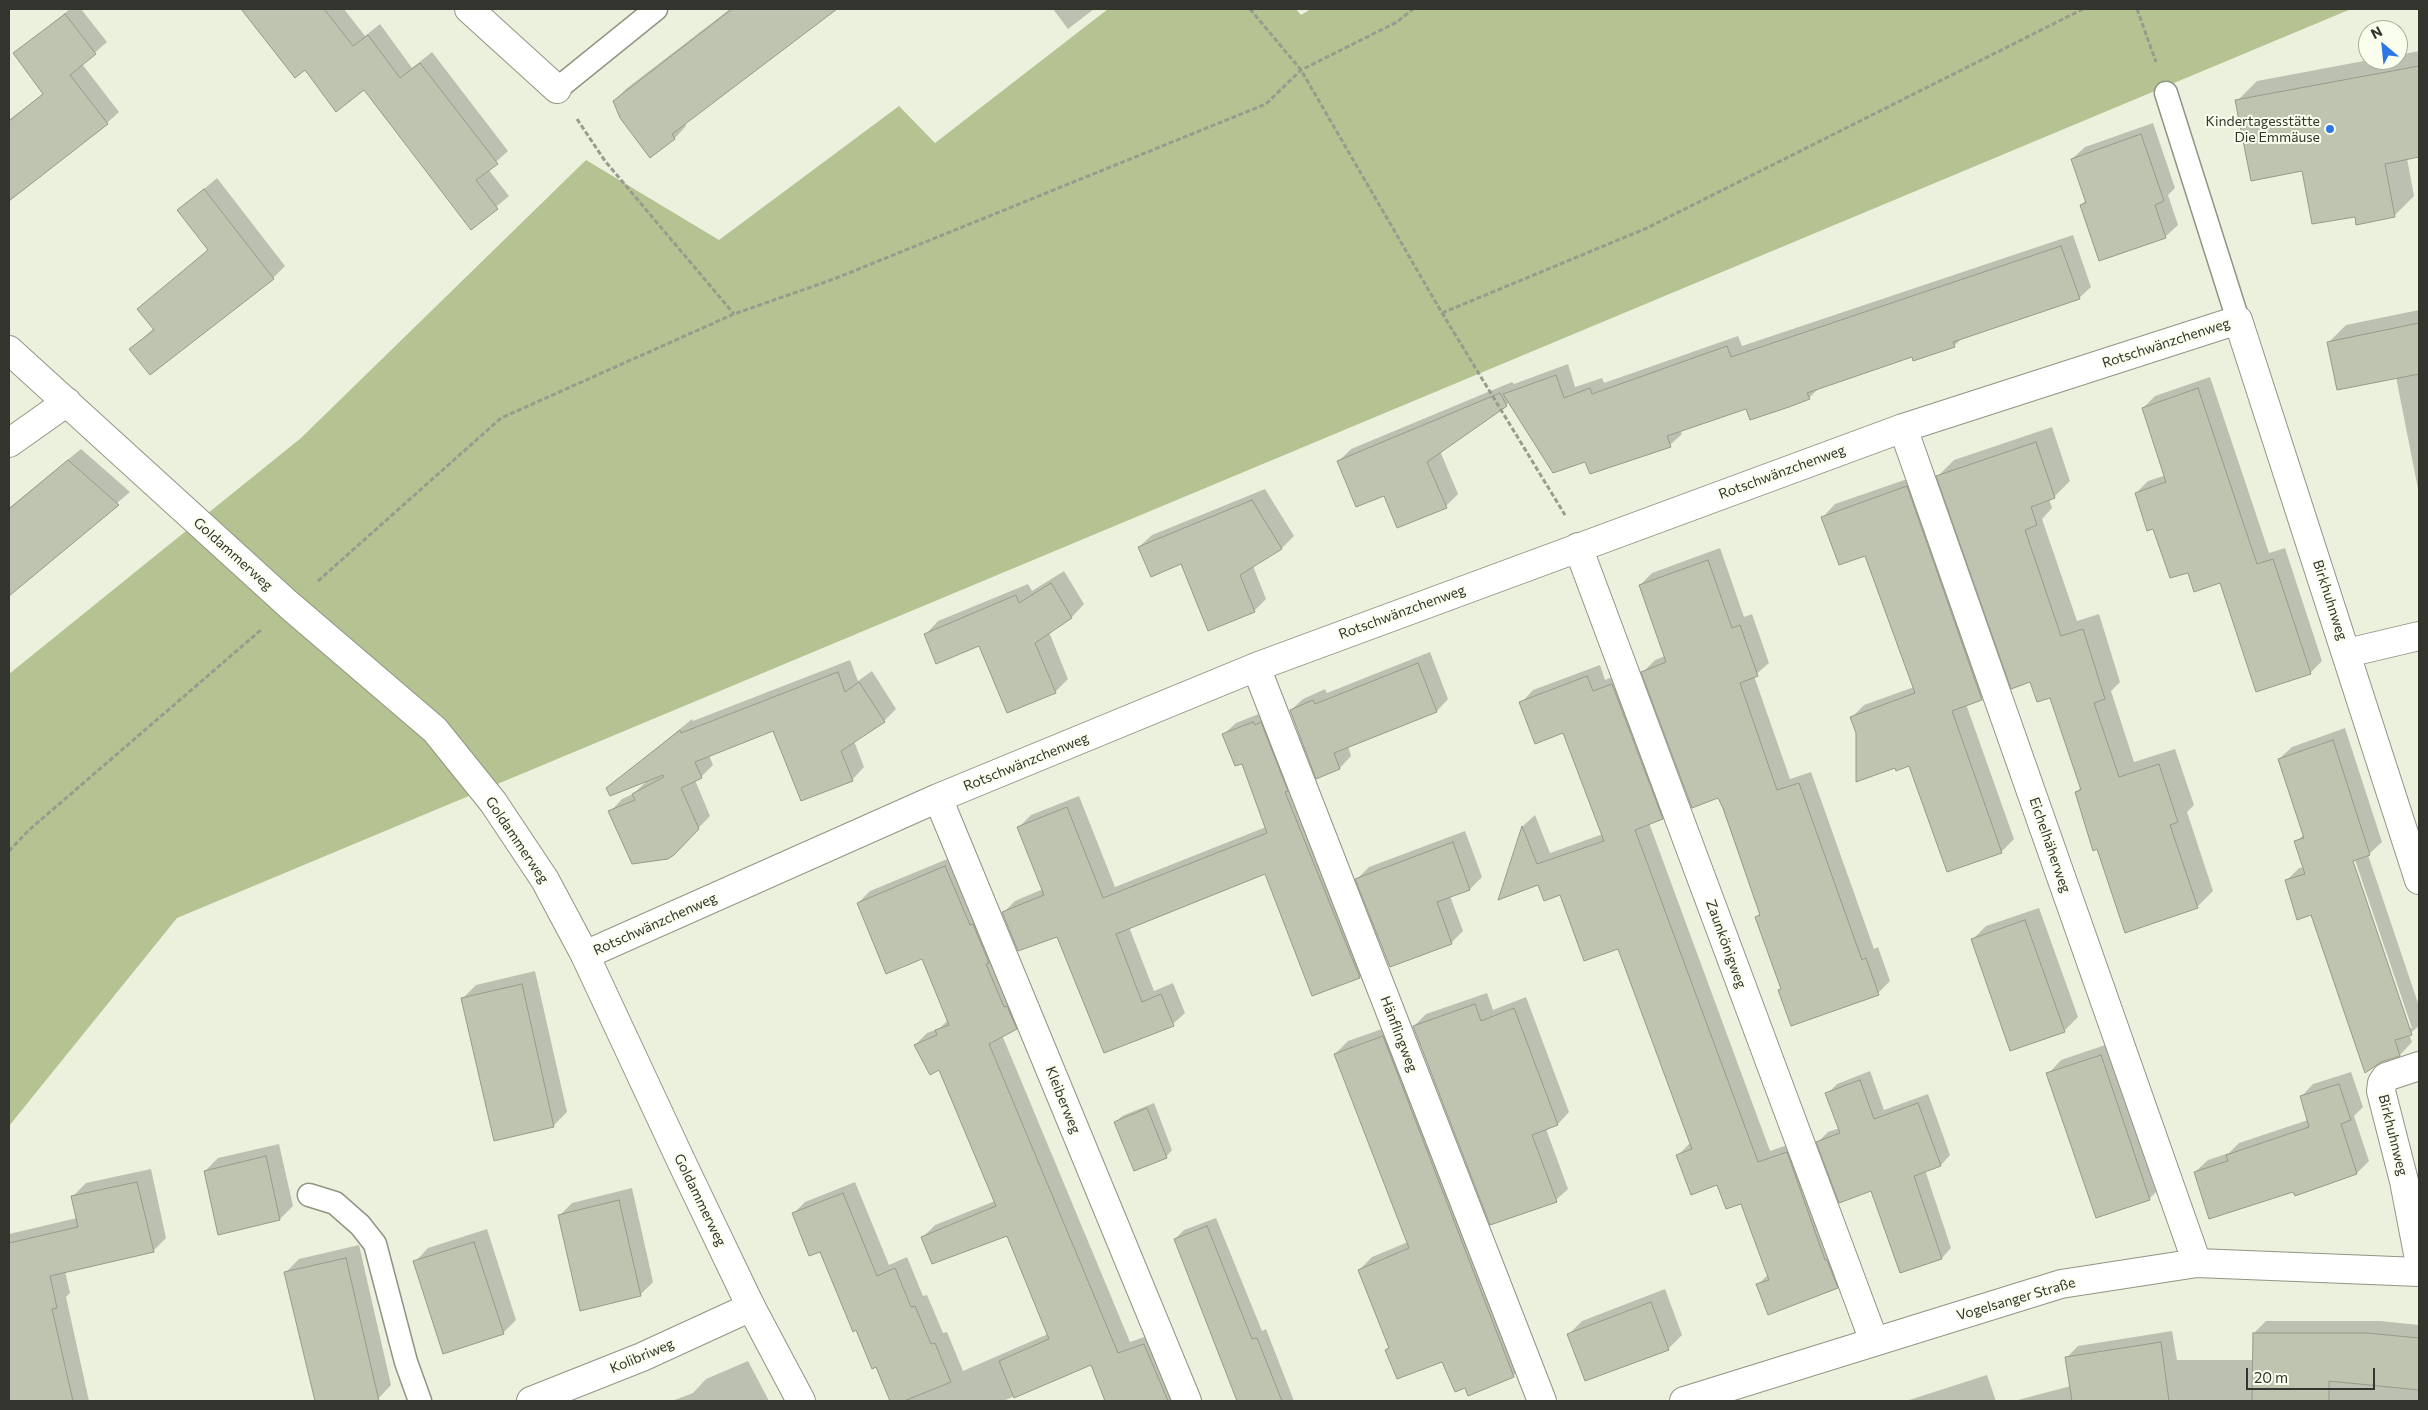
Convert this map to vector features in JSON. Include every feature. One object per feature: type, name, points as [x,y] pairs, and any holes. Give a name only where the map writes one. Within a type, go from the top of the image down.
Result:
[{"type":"street","points":[[469,9],[557,89]]},
{"type":"street","name":"Rotschwänzchenweg","points":[[585,955],[938,798],[1256,667],[1902,428],[2238,320]]},
{"type":"street","name":"Birkhuhnweg","points":[[2238,320],[2419,880]]},
{"type":"street","name":"Goldammerweg","points":[[9,350],[289,605],[435,730],[493,802],[546,880],[585,955],[751,1307],[801,1401]]},
{"type":"street","points":[[9,443],[67,402]]},
{"type":"street","name":"Eichelhäherweg","points":[[1902,428],[2197,1263]]},
{"type":"street","name":"Zaunkönigweg","points":[[1578,547],[1874,1341]]},
{"type":"street","points":[[2347,653],[2419,636]]},
{"type":"street","name":"Hänflingweg","points":[[1256,667],[1542,1401]]},
{"type":"street","name":"Kleiberweg","points":[[938,798],[1187,1401]]},
{"type":"street","name":"Birkhuhnweg","points":[[2419,1066],[2386,1078],[2382,1083],[2381,1091],[2404,1181],[2419,1259]]},
{"type":"street","name":"Vogelsanger Straße","points":[[1684,1401],[2061,1284],[2197,1263],[2419,1272]]},
{"type":"street","name":"Kolibriweg","points":[[531,1401],[642,1357],[751,1307]]},
{"type":"lane","points":[[557,89],[656,9]]},
{"type":"lane","points":[[2166,93],[2238,320]]},
{"type":"lane","points":[[309,1194],[336,1203],[360,1225],[375,1244],[406,1362],[420,1401]]},
{"type":"path","points":[[1250,9],[1301,70],[1442,313],[1566,518],[1578,547]]},
{"type":"path","points":[[9,851],[29,830],[501,418],[734,314],[834,279],[1266,104],[1301,70],[1397,22],[1413,9]]},
{"type":"path","points":[[1442,313],[1646,228],[2083,9]]},
{"type":"path","points":[[2137,9],[2166,93]]},
{"type":"path","points":[[557,89],[605,160],[734,314]]},
{"type":"green space","points":[[1108,9],[1296,9],[1301,15],[1311,9],[2351,9],[177,918],[9,1126],[9,674],[301,438],[586,160],[719,240],[899,106],[935,143]]},
{"type":"building","points":[[241,9],[324,9],[353,46],[368,35],[400,78],[420,63],[498,164],[476,180],[498,209],[471,230],[364,90],[336,112],[305,70],[295,78]]},
{"type":"building","points":[[732,9],[837,9],[672,134],[675,139],[650,158],[620,118],[613,101]]},
{"type":"building","points":[[65,14],[96,54],[70,75],[108,124],[9,201],[9,121],[43,94],[13,53]]},
{"type":"building","name":"Kindertagesstätte Die Emmäuse","points":[[2419,66],[2419,157],[2385,164],[2395,217],[2356,225],[2355,217],[2312,224],[2302,171],[2251,181],[2235,100],[2397,70],[2408,70],[2408,68]]},
{"type":"building","points":[[2141,134],[2164,201],[2155,205],[2166,238],[2099,261],[2080,205],[2086,203],[2071,159]]},
{"type":"building","points":[[204,189],[274,279],[150,375],[129,349],[154,330],[137,309],[208,250],[177,210]]},
{"type":"building","points":[[2061,246],[2080,299],[1953,342],[1955,347],[1913,361],[1912,357],[1807,393],[1810,399],[1750,420],[1746,409],[1667,436],[1671,447],[1590,474],[1585,462],[1553,473],[1503,394],[1556,375],[1564,398],[1590,388],[1592,394],[1727,346],[1731,357]]},
{"type":"building","points":[[2419,323],[2419,374],[2337,390],[2327,342]]},
{"type":"building","points":[[2198,388],[2257,564],[2273,559],[2311,674],[2256,692],[2220,583],[2194,592],[2188,573],[2170,578],[2153,529],[2147,531],[2135,493],[2166,482],[2142,408]]},
{"type":"building","points":[[1500,393],[1507,406],[1427,462],[1447,508],[1397,528],[1384,496],[1356,507],[1337,461]]},
{"type":"building","points":[[2036,442],[2055,498],[2031,507],[2037,525],[2025,530],[2061,636],[2083,629],[2105,699],[2094,703],[2119,777],[2159,764],[2178,822],[2170,825],[2198,908],[2125,933],[2097,849],[2093,851],[2075,792],[2081,790],[2050,698],[2037,702],[2030,682],[2011,689],[1936,476]]},
{"type":"building","points":[[68,460],[119,505],[9,596],[9,509]]},
{"type":"building","points":[[1907,486],[1982,700],[1952,711],[2002,853],[1947,872],[1909,766],[1896,771],[1895,768],[1856,782],[1856,733],[1850,717],[1915,693],[1865,556],[1839,565],[1821,517]]},
{"type":"building","points":[[1252,500],[1282,549],[1240,575],[1255,612],[1208,631],[1181,564],[1151,577],[1138,547]]},
{"type":"building","points":[[1708,560],[1732,628],[1740,625],[1758,676],[1740,683],[1777,790],[1799,783],[1862,960],[1866,958],[1879,995],[1791,1026],[1778,990],[1781,989],[1755,917],[1760,915],[1723,808],[1718,798],[1692,808],[1641,672],[1666,662],[1639,585]]},
{"type":"building","points":[[1051,583],[1072,618],[1035,643],[1056,693],[1007,713],[979,646],[936,664],[924,634],[1016,595],[1019,603]]},
{"type":"building","points":[[1418,663],[1437,712],[1334,753],[1340,769],[1316,779],[1290,710],[1313,700],[1315,704]]},
{"type":"building","points":[[838,672],[845,692],[859,682],[885,722],[841,751],[853,781],[801,801],[773,731],[695,762],[702,778],[681,788],[699,829],[668,859],[632,864],[608,811],[635,800],[632,794],[664,777],[663,775],[610,796],[606,788],[680,730],[681,733]]},
{"type":"building","points":[[1587,676],[1593,691],[1612,684],[1663,819],[1635,830],[1758,1162],[1787,1152],[1825,1260],[1827,1260],[1838,1288],[1768,1315],[1756,1284],[1769,1280],[1741,1204],[1726,1209],[1717,1185],[1691,1195],[1676,1155],[1692,1149],[1618,949],[1584,961],[1560,895],[1544,901],[1538,885],[1498,900],[1522,826],[1537,864],[1604,841],[1563,733],[1535,744],[1519,702]]},
{"type":"building","points":[[1253,722],[1255,725],[1261,722],[1288,791],[1285,792],[1360,978],[1312,996],[1265,874],[1116,934],[1142,1002],[1161,994],[1174,1026],[1104,1053],[1057,937],[1018,951],[1002,912],[1044,895],[1017,827],[1067,807],[1103,898],[1267,833],[1242,764],[1235,766],[1222,734]]},
{"type":"building","points":[[2333,740],[2370,855],[2353,861],[2412,1035],[2395,1040],[2400,1056],[2381,1062],[2365,1073],[2311,915],[2297,920],[2285,880],[2305,874],[2294,841],[2304,838],[2278,759]]},
{"type":"building","points":[[1453,842],[1470,890],[1437,902],[1452,944],[1390,967],[1355,879]]},
{"type":"building","points":[[945,866],[970,925],[973,924],[989,963],[986,964],[1004,1007],[1007,1006],[1017,1029],[989,1044],[1118,1353],[1144,1344],[1168,1401],[1105,1401],[1091,1365],[1014,1398],[999,1361],[1049,1339],[1007,1236],[932,1264],[921,1237],[996,1206],[939,1070],[930,1075],[914,1045],[937,1035],[935,1030],[949,1025],[922,959],[886,974],[857,903]]},
{"type":"building","points":[[2025,920],[2065,1032],[2010,1051],[1971,939]]},
{"type":"building","points":[[522,984],[554,1127],[494,1141],[461,998]]},
{"type":"building","points":[[1475,1004],[1481,1021],[1514,1008],[1558,1125],[1532,1135],[1557,1202],[1490,1225],[1413,1026]]},
{"type":"building","points":[[1383,1036],[1514,1377],[1468,1396],[1465,1388],[1455,1392],[1442,1362],[1397,1379],[1385,1350],[1389,1348],[1358,1270],[1409,1248],[1334,1054]]},
{"type":"building","points":[[2101,1055],[2150,1200],[2096,1218],[2046,1073]]},
{"type":"building","points":[[1860,1080],[1874,1119],[1918,1103],[1941,1166],[1914,1176],[1942,1259],[1900,1273],[1871,1191],[1839,1203],[1816,1142],[1840,1133],[1825,1093]]},
{"type":"building","points":[[2339,1084],[2351,1120],[2341,1124],[2357,1174],[2295,1196],[2293,1192],[2209,1219],[2194,1172],[2228,1161],[2226,1155],[2309,1127],[2300,1096]]},
{"type":"building","points":[[1147,1108],[1167,1158],[1134,1171],[1114,1122]]},
{"type":"building","points":[[266,1156],[280,1220],[218,1235],[204,1171]]},
{"type":"building","points":[[137,1182],[154,1252],[50,1276],[57,1308],[52,1309],[73,1401],[9,1401],[9,1243],[78,1227],[71,1196]]},
{"type":"building","points":[[843,1193],[877,1276],[895,1268],[911,1307],[915,1306],[931,1344],[935,1343],[951,1382],[904,1401],[890,1401],[876,1367],[872,1369],[856,1330],[853,1332],[820,1252],[809,1256],[792,1213]]},
{"type":"building","points":[[619,1200],[641,1296],[580,1311],[558,1215]]},
{"type":"building","points":[[1207,1226],[1252,1339],[1257,1338],[1282,1401],[1237,1401],[1174,1239]]},
{"type":"building","points":[[474,1242],[504,1334],[443,1354],[413,1261]]},
{"type":"building","points":[[346,1258],[379,1401],[315,1401],[284,1272]]},
{"type":"building","points":[[1651,1302],[1669,1350],[1585,1381],[1567,1334]]},
{"type":"building","points":[[2253,1333],[2367,1333],[2419,1338],[2419,1390],[2329,1381],[2329,1401],[2252,1401]]},
{"type":"building","points":[[2161,1342],[2169,1401],[2072,1401],[2065,1357]]},
{"type":"place","name":"Kindertagesstätte Die Emmäuse","points":[[2330,129]]}]
